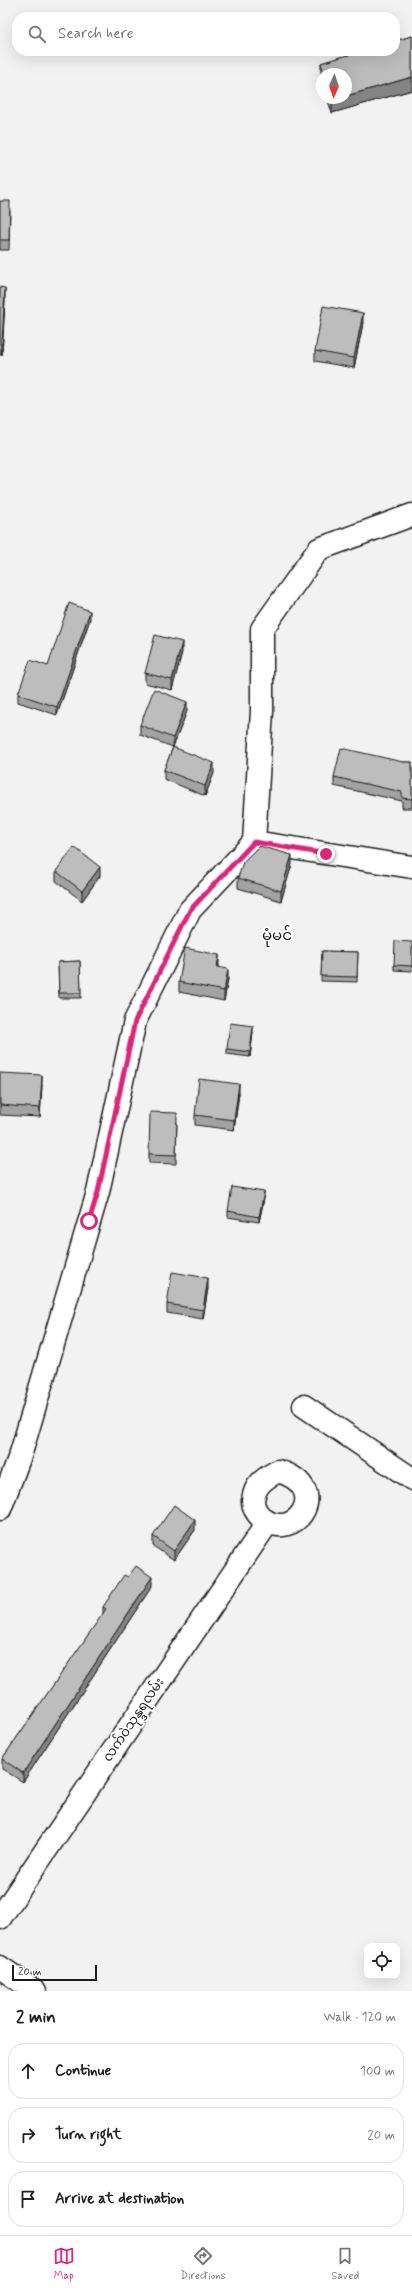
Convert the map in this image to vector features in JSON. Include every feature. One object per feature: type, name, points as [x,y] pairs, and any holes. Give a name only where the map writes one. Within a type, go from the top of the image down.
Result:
[{"type":"street","points":[[0,1509],[21,1453],[98,1192],[135,1021],[190,910],[254,842],[262,711],[262,629],[319,549],[412,515]]},
{"type":"street","points":[[254,842],[412,867]]},
{"type":"street","points":[[304,1406],[412,1479]]},
{"type":"street","name":"လက်ဝဲသုန္ဒရလမ်း","points":[[0,1918],[268,1522]]},
{"type":"street","points":[[0,1967],[35,1991]]},
{"type":"building","points":[[412,36],[412,77],[352,94],[352,68],[322,68],[321,63],[345,56],[400,56],[400,40]]},
{"type":"building","points":[[0,201],[10,201],[9,240],[0,240]]},
{"type":"building","points":[[0,287],[5,288],[2,344],[0,344]]},
{"type":"building","points":[[323,306],[363,313],[354,358],[315,351]]},
{"type":"building","points":[[69,603],[90,611],[57,707],[18,694],[30,660],[48,666]]},
{"type":"building","points":[[155,635],[182,642],[172,680],[145,673]]},
{"type":"building","points":[[154,689],[187,702],[173,738],[140,725]]},
{"type":"building","points":[[173,747],[214,763],[205,786],[164,770]]},
{"type":"building","points":[[341,748],[403,762],[412,762],[412,799],[402,798],[402,792],[334,777]]},
{"type":"building","points":[[259,846],[292,855],[281,891],[238,878],[243,862]]},
{"type":"building","points":[[74,847],[100,867],[82,891],[56,871]]},
{"type":"building","points":[[395,941],[412,942],[412,966],[394,965]]},
{"type":"building","points":[[185,948],[219,955],[217,967],[228,969],[224,991],[179,982]]},
{"type":"building","points":[[322,951],[358,952],[357,977],[321,976]]},
{"type":"building","points":[[80,961],[81,993],[59,993],[58,962]]},
{"type":"building","points":[[230,1023],[253,1026],[250,1052],[227,1049]]},
{"type":"building","points":[[0,1073],[42,1075],[40,1108],[0,1105]]},
{"type":"building","points":[[199,1079],[239,1084],[234,1120],[195,1115]]},
{"type":"building","points":[[150,1112],[177,1113],[176,1155],[149,1154]]},
{"type":"building","points":[[232,1187],[264,1192],[259,1217],[228,1211]]},
{"type":"building","points":[[172,1272],[208,1278],[203,1310],[167,1304]]},
{"type":"building","points":[[174,1505],[195,1520],[174,1551],[153,1536]]},
{"type":"building","points":[[136,1566],[152,1577],[23,1773],[2,1759],[106,1609],[103,1607],[124,1575],[128,1577]]},
{"type":"district","name":"မုံမင်","points":[[277,936]]},
{"type":"route","points":[[89,1221],[98,1192],[135,1021],[190,910],[254,842],[326,854]]}]
